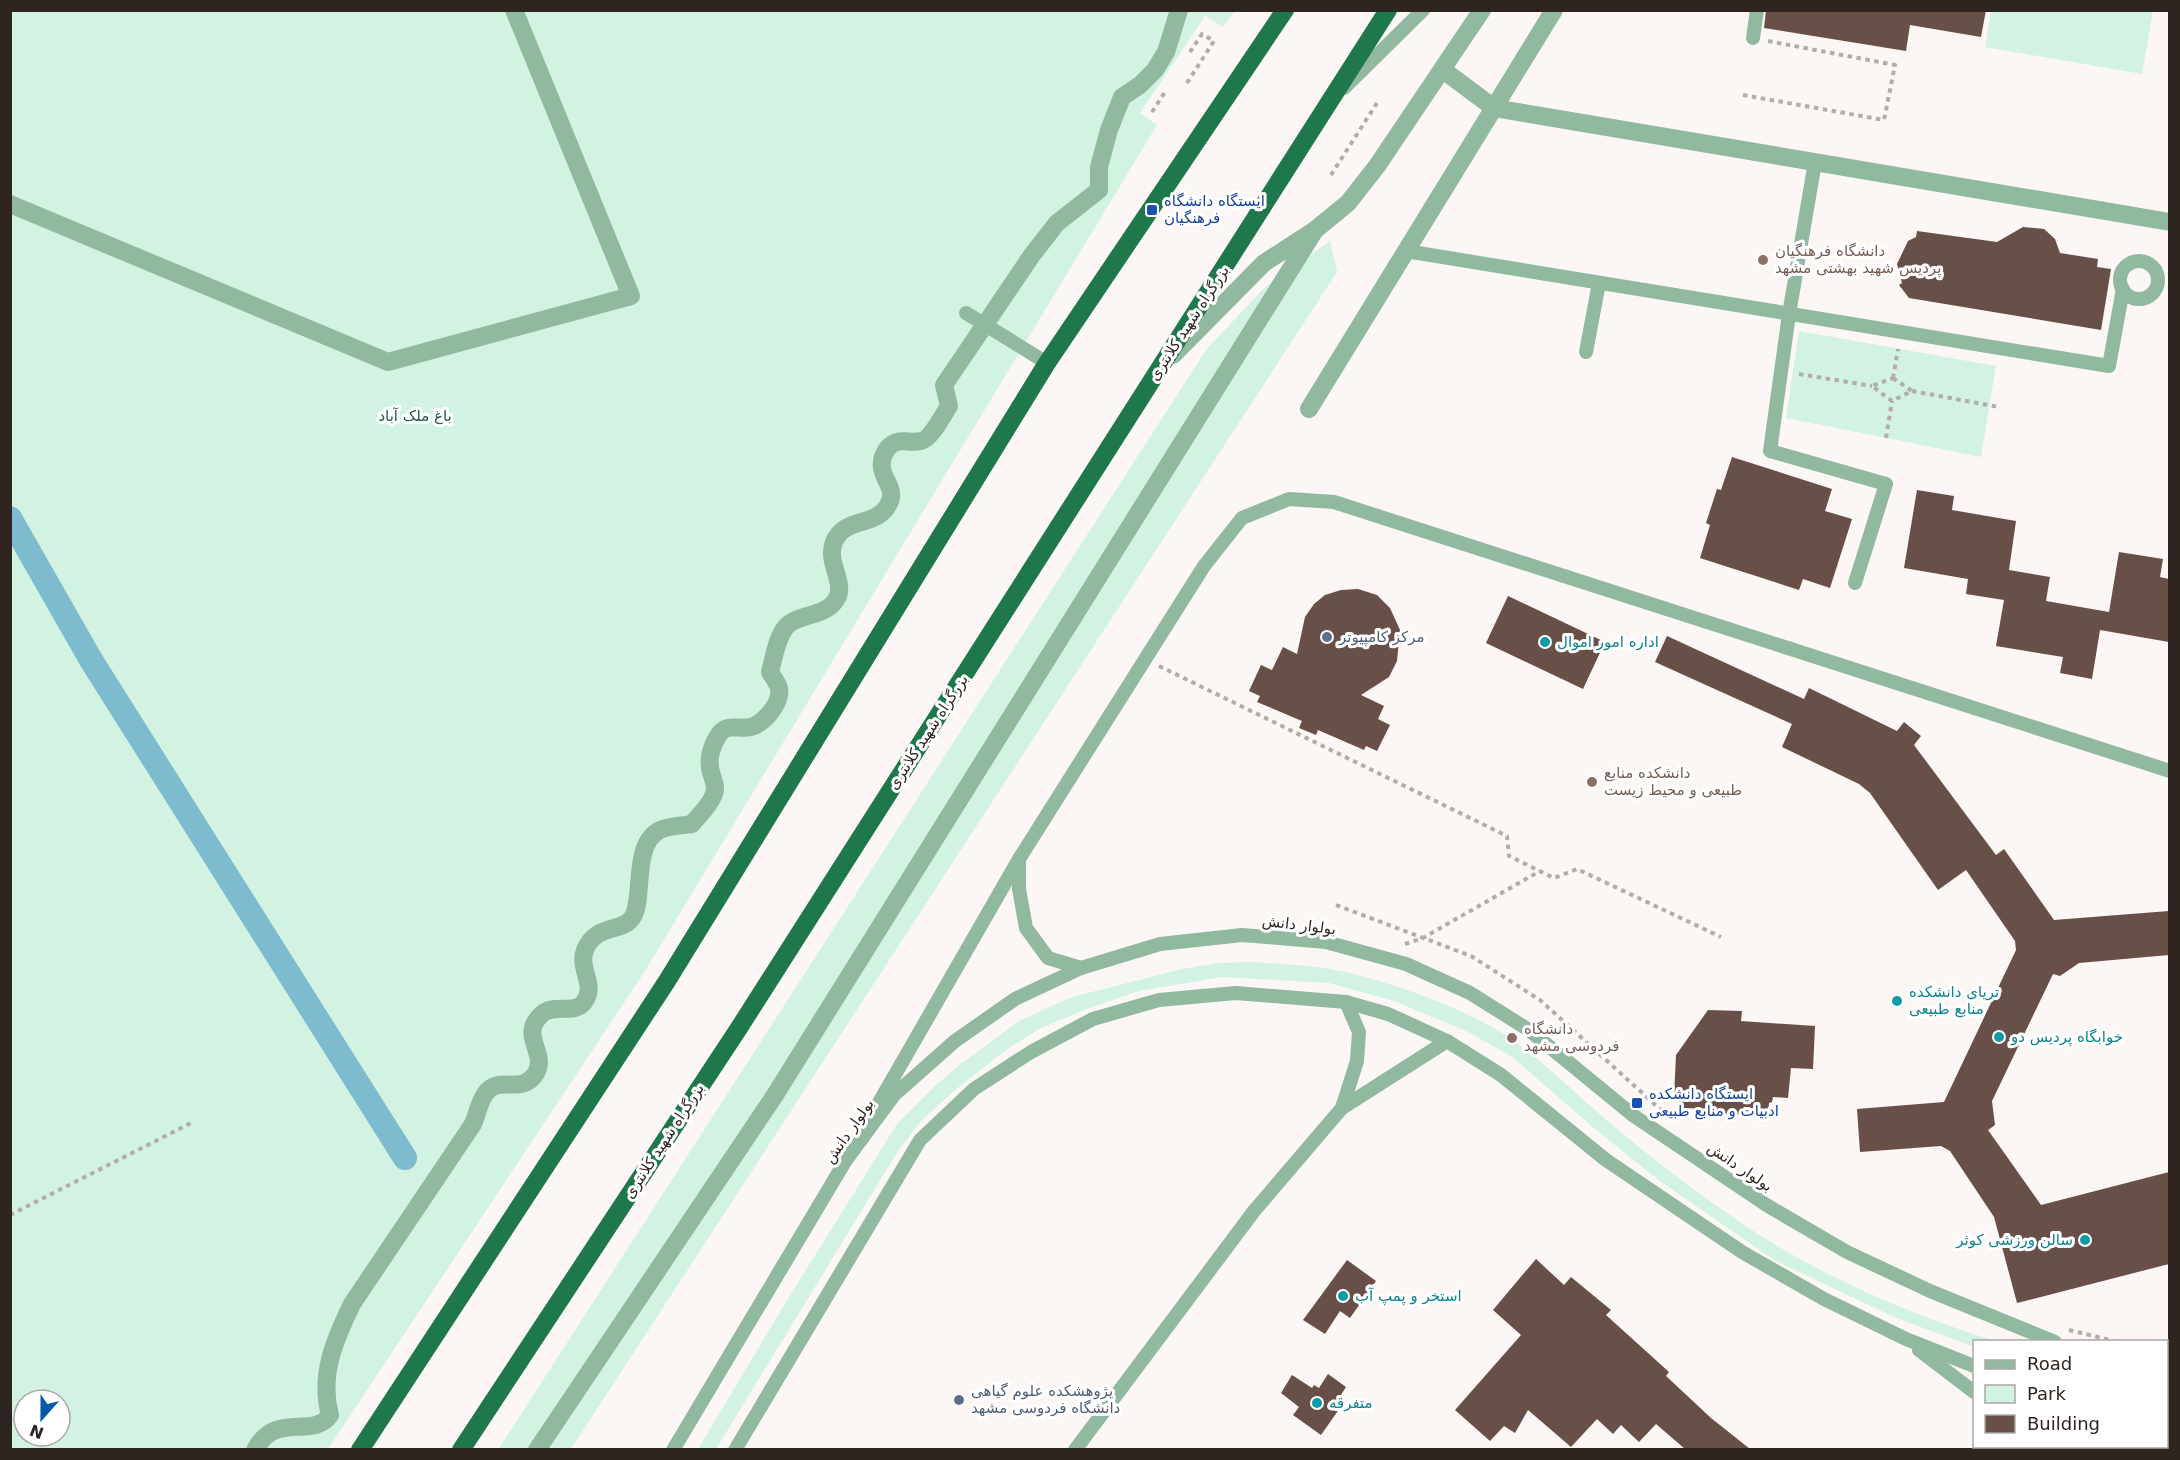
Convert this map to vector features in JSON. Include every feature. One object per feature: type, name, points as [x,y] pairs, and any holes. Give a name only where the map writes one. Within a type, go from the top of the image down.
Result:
[{"type":"highway","points":[[360,1449],[668,981],[1047,363],[1285,10]]},
{"type":"highway","name":"بزرگراه شهید کلانتری","points":[[461,1449],[739,1028],[1388,10]]},
{"type":"street","points":[[10,204],[388,362],[631,296],[514,10]]},
{"type":"street","points":[[255,1449],[272,1432],[292,1426],[318,1426],[330,1415],[326,1400],[326,1373],[337,1335],[352,1304],[473,1124],[485,1093],[494,1086],[505,1084],[515,1086],[528,1082],[537,1071],[539,1058],[531,1034],[535,1021],[544,1012],[556,1008],[569,1010],[579,1007],[586,1000],[589,990],[583,968],[584,951],[593,937],[607,929],[626,924],[633,918],[636,909],[638,878],[644,853],[651,837],[658,830],[692,824],[709,803],[715,793],[715,783],[710,771],[709,755],[722,732],[729,727],[751,727],[772,709],[779,696],[778,686],[770,672],[780,635],[786,626],[796,620],[818,614],[830,605],[838,595],[838,580],[833,567],[832,555],[834,541],[843,530],[852,524],[868,522],[883,513],[891,499],[891,490],[882,474],[883,458],[888,447],[899,440],[920,442],[928,437],[949,406],[944,385],[1032,255],[1057,223],[1099,190],[1099,167],[1109,130],[1122,97],[1140,86],[1155,70],[1166,52],[1179,10]]},
{"type":"street","points":[[1161,367],[1264,263],[1315,230],[1348,203],[1377,166],[1482,10]]},
{"type":"street","points":[[1309,409],[1554,10]]},
{"type":"street","points":[[1443,70],[1494,108],[2169,222]]},
{"type":"street","points":[[537,1449],[776,1095],[1315,230]]},
{"type":"lane","points":[[1330,103],[1423,10]]},
{"type":"lane","points":[[1753,38],[1757,10]]},
{"type":"lane","points":[[1815,162],[1789,314],[1770,451],[1886,483],[1855,584]]},
{"type":"lane","points":[[1406,251],[2109,366],[2123,289]]},
{"type":"lane","points":[[1586,352],[1599,283]]},
{"type":"lane","points":[[966,314],[1047,363]]},
{"type":"lane","points":[[846,1160],[1019,859],[1203,566],[1242,518],[1289,499],[1334,502],[2169,771]]},
{"type":"lane","points":[[1019,859],[1019,889],[1026,928],[1048,958],[1080,968]]},
{"type":"lane","name":"بولوار دانش","points":[[673,1449],[846,1160],[894,1095],[954,1041],[1015,999],[1080,968],[1160,944],[1242,935],[1326,942],[1406,964],[1470,993],[1529,1030],[1634,1116],[1768,1206],[1847,1251],[1930,1291],[2052,1340]]},
{"type":"lane","points":[[735,1449],[920,1140],[974,1089],[1030,1052],[1093,1019],[1159,1000],[1236,993],[1346,1002],[1388,1014],[1447,1041],[1501,1075],[1606,1160],[1742,1252],[1824,1299],[1906,1340],[1973,1366]]},
{"type":"lane","points":[[1342,1108],[1357,1061],[1359,1032],[1346,1002]]},
{"type":"lane","points":[[1076,1449],[1254,1210],[1342,1108],[1447,1041]]},
{"type":"lane","points":[[1906,1340],[1973,1391]]},
{"type":"path","points":[[1183,63],[1202,34],[1214,41],[1187,83]]},
{"type":"path","points":[[1743,95],[1884,120],[1895,65],[1753,38]]},
{"type":"path","points":[[1152,112],[1171,82]]},
{"type":"path","points":[[1331,175],[1377,103]]},
{"type":"path","points":[[1893,378],[1901,332]]},
{"type":"path","points":[[1781,371],[1872,386],[1892,401]]},
{"type":"path","points":[[1872,386],[1893,378]]},
{"type":"path","points":[[1893,378],[1912,392],[1999,407]]},
{"type":"path","points":[[1892,401],[1912,392]]},
{"type":"path","points":[[1886,438],[1892,401]]},
{"type":"path","points":[[1145,659],[1507,836],[1509,856],[1554,878],[1576,869],[1721,937]]},
{"type":"path","points":[[1402,944],[1423,938],[1540,871]]},
{"type":"path","points":[[1336,905],[1471,956],[1540,1000],[1663,1112]]},
{"type":"path","points":[[10,1215],[191,1122]]},
{"type":"path","points":[[2065,1329],[2114,1340]]},
{"type":"green space","name":"باغ ملک آباد","points":[[10,11],[1235,11],[1223,27],[1205,16],[1140,113],[1157,125],[645,971],[328,1449],[11,1449]]},
{"type":"green space","points":[[1991,11],[2153,11],[2142,74],[1985,47]]},
{"type":"green space","points":[[1330,241],[1337,272],[571,1449],[498,1450],[1206,350],[1264,288]]},
{"type":"green space","points":[[1799,331],[1996,366],[1981,457],[1786,418]]},
{"type":"green space","points":[[1253,962],[1298,965],[1347,973],[1419,994],[1466,1014],[1507,1036],[1528,1051],[1660,1164],[1767,1240],[1797,1258],[1861,1290],[1992,1340],[1973,1340],[1973,1347],[1894,1317],[1774,1260],[1657,1179],[1511,1056],[1466,1031],[1394,1001],[1329,983],[1222,977],[1139,991],[1039,1029],[1006,1050],[955,1090],[921,1121],[898,1151],[716,1449],[698,1449],[897,1124],[934,1087],[958,1066],[1019,1021],[1072,997],[1182,969],[1218,963]]},
{"type":"building","points":[[1766,10],[1986,10],[1981,37],[1910,25],[1906,51],[1764,28]]},
{"type":"building","points":[[2023,227],[2044,229],[2055,239],[2060,253],[2098,259],[2097,267],[2111,269],[2101,330],[1909,298],[1899,285],[1902,283],[1897,264],[1908,241],[1916,237],[1917,231],[1997,242]]},
{"type":"building","points":[[1732,457],[1832,489],[1825,511],[1852,519],[1830,588],[1803,579],[1799,590],[1700,558],[1710,525],[1706,523],[1717,489],[1721,490]]},
{"type":"building","points":[[1917,490],[1954,496],[1952,510],[2016,521],[2009,570],[2050,577],[2046,601],[2109,612],[2119,552],[2163,559],[2160,577],[2169,579],[2169,642],[2100,630],[2092,679],[2060,673],[2063,657],[1996,646],[2004,600],[1966,594],[1968,579],[1904,568]]},
{"type":"building","points":[[1358,589],[1377,595],[1390,608],[1400,630],[1397,661],[1389,677],[1361,695],[1384,706],[1378,719],[1390,725],[1377,751],[1366,746],[1364,750],[1318,730],[1316,735],[1299,728],[1302,721],[1257,702],[1260,696],[1249,691],[1261,665],[1272,670],[1283,647],[1297,654],[1305,617],[1314,604],[1325,595],[1341,590]]},
{"type":"building","name":"اداره امور اموال","points":[[1508,596],[1605,642],[1583,689],[1486,643]]},
{"type":"building","points":[[1667,636],[1804,699],[1809,688],[1897,731],[1904,722],[1921,736],[1914,745],[1996,855],[2004,849],[2054,920],[2169,911],[2169,955],[2079,963],[2060,976],[2053,974],[1992,1101],[1995,1125],[1988,1130],[2041,1205],[2169,1172],[2169,1264],[2017,1303],[1994,1217],[1950,1151],[1941,1146],[1860,1152],[1857,1109],[1944,1102],[2016,950],[2015,941],[1966,870],[1938,890],[1870,793],[1859,784],[1782,747],[1792,724],[1655,662]]},
{"type":"building","points":[[1708,1010],[1742,1011],[1741,1021],[1815,1026],[1813,1069],[1791,1068],[1788,1098],[1773,1097],[1772,1102],[1769,1103],[1768,1116],[1711,1113],[1711,1109],[1684,1108],[1674,1097],[1676,1055]]},
{"type":"building","points":[[1536,1259],[1564,1285],[1571,1277],[1611,1310],[1606,1315],[1669,1372],[1666,1376],[1711,1418],[1750,1449],[1685,1449],[1656,1424],[1639,1442],[1621,1425],[1613,1434],[1597,1419],[1571,1447],[1528,1410],[1515,1433],[1504,1426],[1490,1441],[1455,1410],[1521,1335],[1493,1310]]},
{"type":"building","name":"استخر و پمپ آب","points":[[1347,1260],[1376,1281],[1350,1318],[1340,1311],[1325,1334],[1303,1320]]},
{"type":"building","name":"متفرقه","points":[[1328,1374],[1346,1387],[1337,1401],[1342,1405],[1321,1435],[1293,1415],[1299,1407],[1281,1393],[1292,1375],[1312,1388],[1314,1385],[1319,1388]]},
{"type":"waterway","points":[[10,518],[91,660],[405,1158]]},
{"type":"place","name":"ایستگاه دانشگاه فرهنگیان","points":[[1152,210]]},
{"type":"place","name":"دانشگاه فرهنگیان پردیس شهید بهشتی مشهد","points":[[1763,260]]},
{"type":"place","name":"مرکز کامپیوتر","points":[[1327,637]]},
{"type":"place","name":"اداره امور اموال","points":[[1545,642]]},
{"type":"place","name":"دانشکده منابع طبیعی و محیط زیست","points":[[1592,782]]},
{"type":"place","name":"تریای دانشکده منابع طبیعی","points":[[1897,1001]]},
{"type":"place","name":"خوابگاه پردیس دو","points":[[1999,1037]]},
{"type":"place","name":"دانشگاه فردوسی مشهد","points":[[1512,1038]]},
{"type":"place","name":"ایستگاه دانشکده ادبیات و منابع طبیعی","points":[[1637,1103]]},
{"type":"place","name":"سالن ورزشی کوثر","points":[[2085,1240]]},
{"type":"place","name":"استخر و پمپ آب","points":[[1343,1296]]},
{"type":"place","name":"پژوهشکده علوم گیاهی دانشگاه فردوسی مشهد","points":[[959,1400]]},
{"type":"place","name":"متفرقه","points":[[1317,1403]]}]
